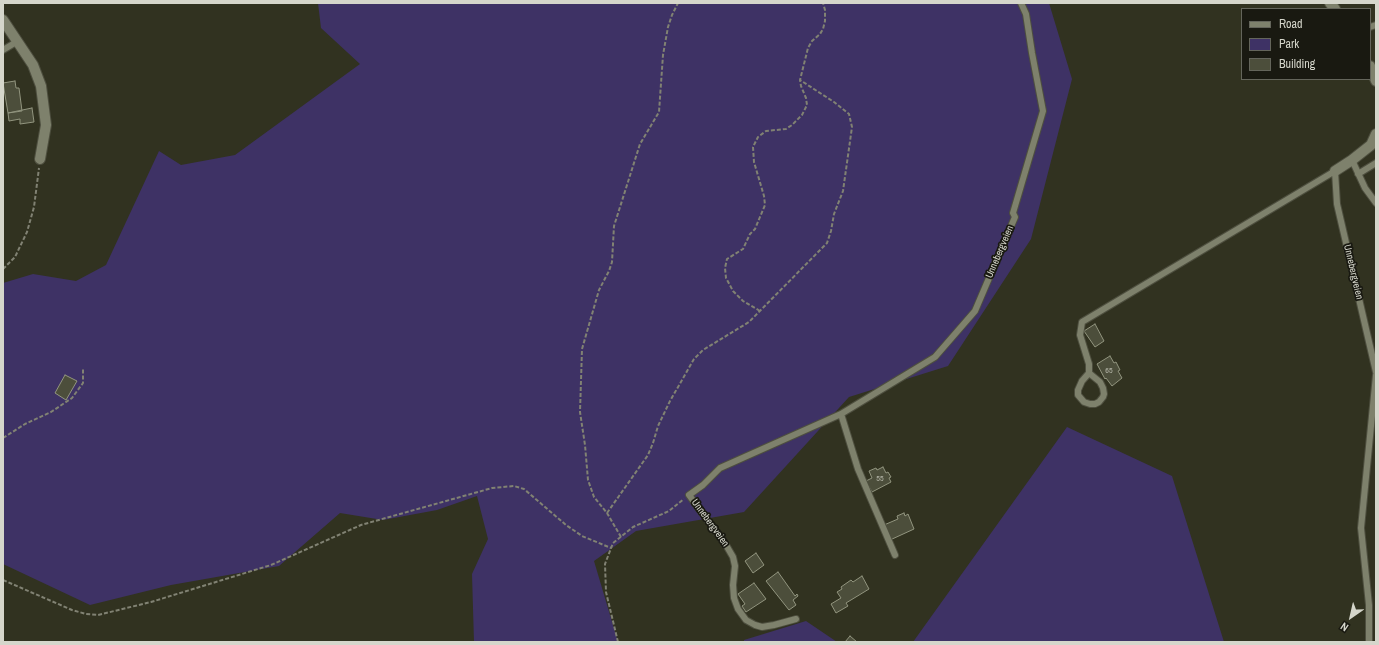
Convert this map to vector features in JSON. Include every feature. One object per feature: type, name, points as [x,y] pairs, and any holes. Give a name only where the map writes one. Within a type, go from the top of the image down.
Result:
[{"type":"street","points":[[3,20],[33,65],[42,86],[46,125],[40,159]]},
{"type":"street","points":[[1371,68],[1376,81]]},
{"type":"street","points":[[1335,171],[1352,160],[1370,145],[1376,134]]},
{"type":"lane","name":"Unnebergveien","points":[[796,620],[762,627],[746,620],[738,609],[734,598],[734,557],[689,495],[704,485],[720,468],[841,414],[934,357],[975,311],[1015,217],[1014,213],[1043,111],[1026,14],[1021,3]]},
{"type":"lane","points":[[3,50],[18,41]]},
{"type":"lane","points":[[1352,160],[1364,188],[1376,203]]},
{"type":"lane","points":[[1358,174],[1376,163]]},
{"type":"lane","name":"Unnebergveien","points":[[1335,171],[1337,204],[1376,374],[1361,528],[1369,605],[1369,642]]},
{"type":"lane","points":[[1088,373],[1100,382],[1103,388],[1103,397],[1095,404],[1084,402],[1078,395],[1078,390],[1082,381],[1088,373],[1089,364],[1080,335],[1082,322],[1335,171]]},
{"type":"lane","points":[[841,414],[858,469],[895,555]]},
{"type":"path","points":[[621,536],[607,513],[594,497],[588,480],[585,444],[580,412],[582,349],[599,290],[612,262],[614,226],[640,144],[659,112],[663,55],[668,27],[678,3]]},
{"type":"path","points":[[760,311],[743,301],[733,291],[726,278],[725,268],[727,259],[744,249],[750,234],[755,229],[764,205],[764,196],[754,162],[754,147],[758,137],[766,131],[786,129],[802,115],[807,105],[800,80],[808,48],[823,29],[825,21],[825,10],[823,3]]},
{"type":"path","points":[[607,513],[648,455],[661,419],[694,359],[703,350],[749,322],[827,243],[834,214],[843,191],[852,127],[849,114],[834,102],[800,80]]},
{"type":"path","points":[[3,269],[15,257],[27,232],[34,207],[40,159]]},
{"type":"path","points":[[3,438],[25,424],[51,412],[72,398],[82,383],[83,369]]},
{"type":"path","points":[[3,580],[72,610],[86,614],[98,615],[151,602],[271,565],[361,525],[492,488],[514,486],[524,489],[566,525],[582,536],[611,548]]},
{"type":"path","points":[[618,642],[606,592],[604,564],[613,543],[633,527],[668,511],[689,495]]},
{"type":"green space","points":[[318,3],[1049,3],[1072,79],[1031,239],[948,366],[849,397],[744,512],[636,531],[594,561],[618,642],[474,642],[472,574],[488,539],[477,496],[437,510],[383,520],[340,513],[279,566],[171,585],[90,605],[3,564],[3,283],[33,274],[76,281],[106,265],[159,151],[181,165],[235,155],[360,64],[321,28]]},
{"type":"green space","points":[[1067,427],[1172,476],[1224,642],[913,642]]},
{"type":"green space","points":[[806,621],[837,642],[744,642],[744,640]]},
{"type":"building","points":[[15,81],[16,88],[19,88],[22,111],[8,113],[3,83]]},
{"type":"building","points":[[32,108],[34,122],[20,124],[20,119],[9,121],[8,113]]},
{"type":"building","points":[[1095,324],[1104,341],[1095,347],[1084,331]]},
{"type":"building","points":[[1110,356],[1114,363],[1116,362],[1120,370],[1118,371],[1122,378],[1112,386],[1106,378],[1105,379],[1097,364]]},
{"type":"building","points":[[65,375],[77,381],[66,400],[55,393]]},
{"type":"building","points":[[883,467],[886,473],[888,472],[891,477],[889,478],[891,482],[872,492],[866,481],[872,478],[869,471],[876,468],[877,470]]},
{"type":"building","points":[[904,513],[905,516],[908,514],[914,529],[890,540],[884,525],[898,519],[897,516]]},
{"type":"building","points":[[756,553],[764,565],[753,573],[745,561]]},
{"type":"building","points":[[778,572],[795,596],[797,594],[798,596],[793,600],[796,605],[789,610],[766,581]]},
{"type":"building","points":[[862,576],[869,589],[846,603],[848,606],[836,613],[831,604],[841,598],[837,592],[851,580],[853,582]]},
{"type":"building","points":[[754,583],[766,599],[746,612],[742,606],[745,604],[738,594]]},
{"type":"building","points":[[850,636],[857,642],[845,642]]}]
